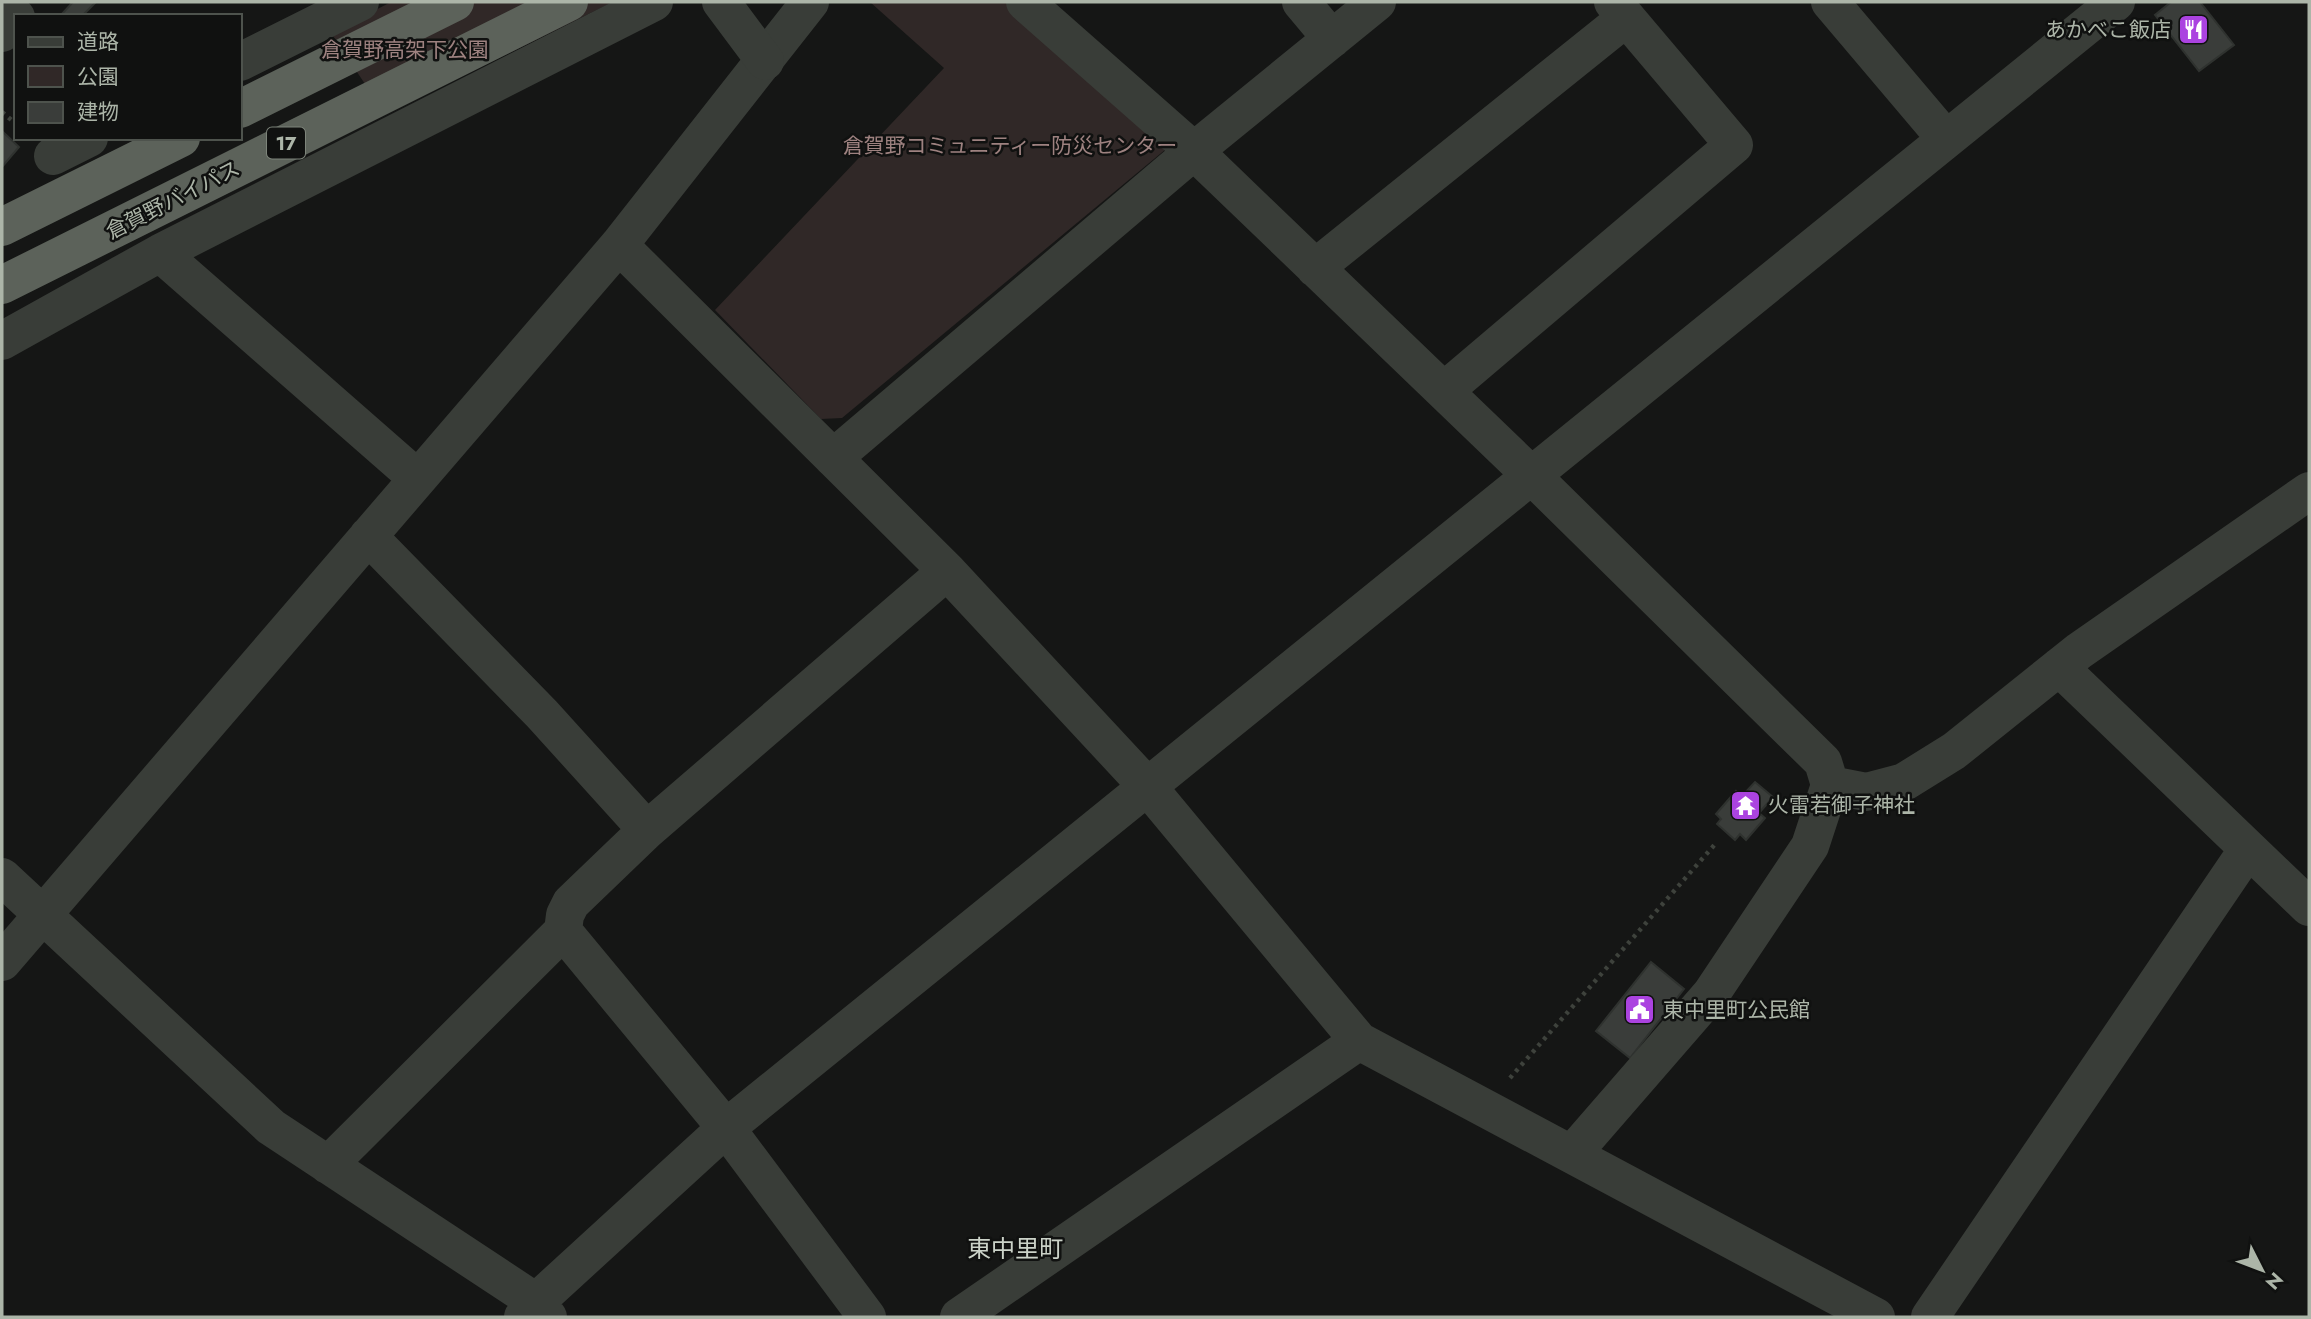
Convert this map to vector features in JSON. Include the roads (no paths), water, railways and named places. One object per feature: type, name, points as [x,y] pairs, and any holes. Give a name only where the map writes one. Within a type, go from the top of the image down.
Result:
[{"type":"highway","name":"17","points":[[242,108],[455,2]]},
{"type":"highway","name":"倉賀野バイパス","points":[[2,285],[569,2]]},
{"type":"highway","points":[[2,228],[177,140]]},
{"type":"street","points":[[242,61],[360,2]]},
{"type":"street","points":[[2,341],[160,253],[654,2]]},
{"type":"street","points":[[721,2],[765,61]]},
{"type":"street","points":[[2,962],[619,245],[810,2]]},
{"type":"street","points":[[1025,2],[1194,151],[1532,476],[1823,762],[1830,785],[1810,846],[1711,995],[1572,1154]]},
{"type":"street","points":[[1301,2],[1332,39]]},
{"type":"street","points":[[833,458],[1194,151],[1377,2]]},
{"type":"street","points":[[1830,2],[1946,139]]},
{"type":"street","points":[[2,877],[271,1127],[536,1312],[726,1128],[2116,2]]},
{"type":"street","points":[[1315,268],[1619,10],[1734,145],[1444,391]]},
{"type":"street","points":[[2,33],[14,18]]},
{"type":"street","points":[[53,156],[85,140]]},
{"type":"street","points":[[619,245],[947,571],[1147,786],[1359,1041],[1876,1317]]},
{"type":"street","points":[[160,253],[417,478]]},
{"type":"street","points":[[1830,785],[1866,792],[1904,782],[1954,751],[2079,651],[2309,491]]},
{"type":"street","points":[[368,536],[542,714],[647,830]]},
{"type":"street","points":[[328,1166],[563,930],[565,915],[571,903],[647,830],[947,571]]},
{"type":"street","points":[[2059,667],[2309,907]]},
{"type":"street","points":[[1930,1317],[2248,849]]},
{"type":"street","points":[[563,930],[726,1128],[867,1317]]},
{"type":"street","points":[[960,1317],[1359,1041]]},
{"type":"place","name":"あかべこ飯店","points":[[2194,30]]},
{"type":"place","name":"火雷若御子神社","points":[[1745,805]]},
{"type":"place","name":"東中里町公民館","points":[[1640,1010]]},
{"type":"district","name":"東中里町","points":[[1015,1249]]},
{"type":"park label","name":"倉賀野高架下公園","points":[[405,50]]},
{"type":"park label","name":"倉賀野コミュニティー防災センター","points":[[1010,146]]}]
